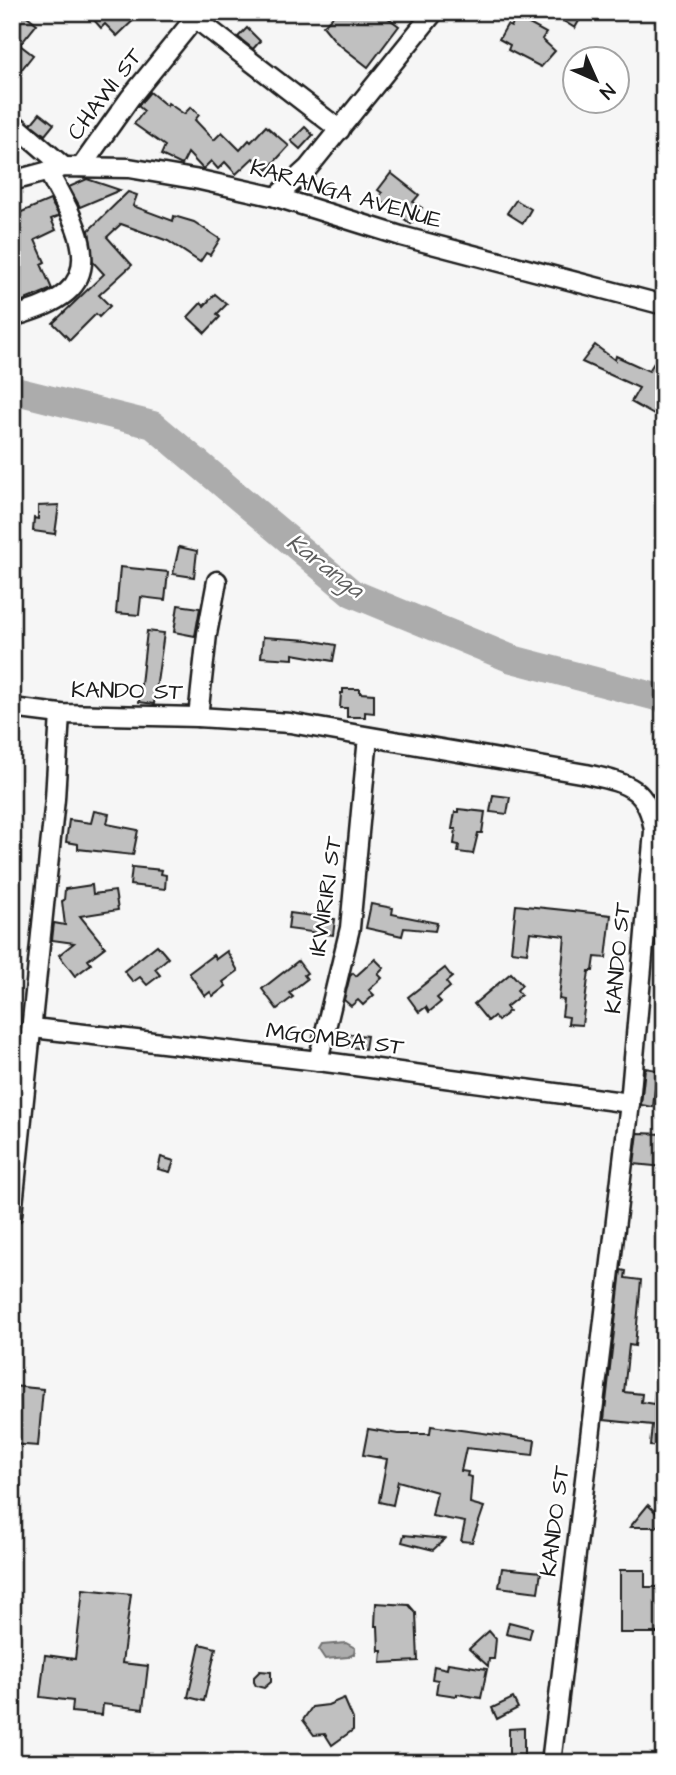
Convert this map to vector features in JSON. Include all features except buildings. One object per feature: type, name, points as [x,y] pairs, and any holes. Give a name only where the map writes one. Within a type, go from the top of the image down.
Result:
[{"type":"street","points":[[276,197],[308,168],[434,12]]},
{"type":"street","points":[[191,15],[340,130]]},
{"type":"street","name":"CHAWI ST","points":[[64,169],[130,98],[191,15]]},
{"type":"street","points":[[12,122],[64,169],[82,243],[82,265],[68,291],[41,307],[12,317]]},
{"type":"street","name":"KARANGA AVENUE","points":[[12,181],[64,169],[129,168],[200,180],[276,197],[401,236],[664,305]]},
{"type":"street","points":[[198,717],[207,634],[218,581]]},
{"type":"street","name":"KANDO ST","points":[[12,708],[60,714],[198,717],[290,723],[621,782],[638,793],[651,810],[654,831],[630,1103],[551,1763]]},
{"type":"street","points":[[12,1214],[55,799],[60,714]]},
{"type":"street","name":"IKWIRIRI ST","points":[[318,1061],[350,928],[368,737]]},
{"type":"street","name":"MGOMBA ST","points":[[33,1028],[318,1061],[630,1103]]},
{"type":"shaded area","points":[[346,1643],[355,1648],[354,1654],[348,1657],[325,1659],[319,1650],[322,1645]]},
{"type":"waterway","name":"Karanga","points":[[12,390],[153,425],[352,593],[512,659],[664,699]]}]
